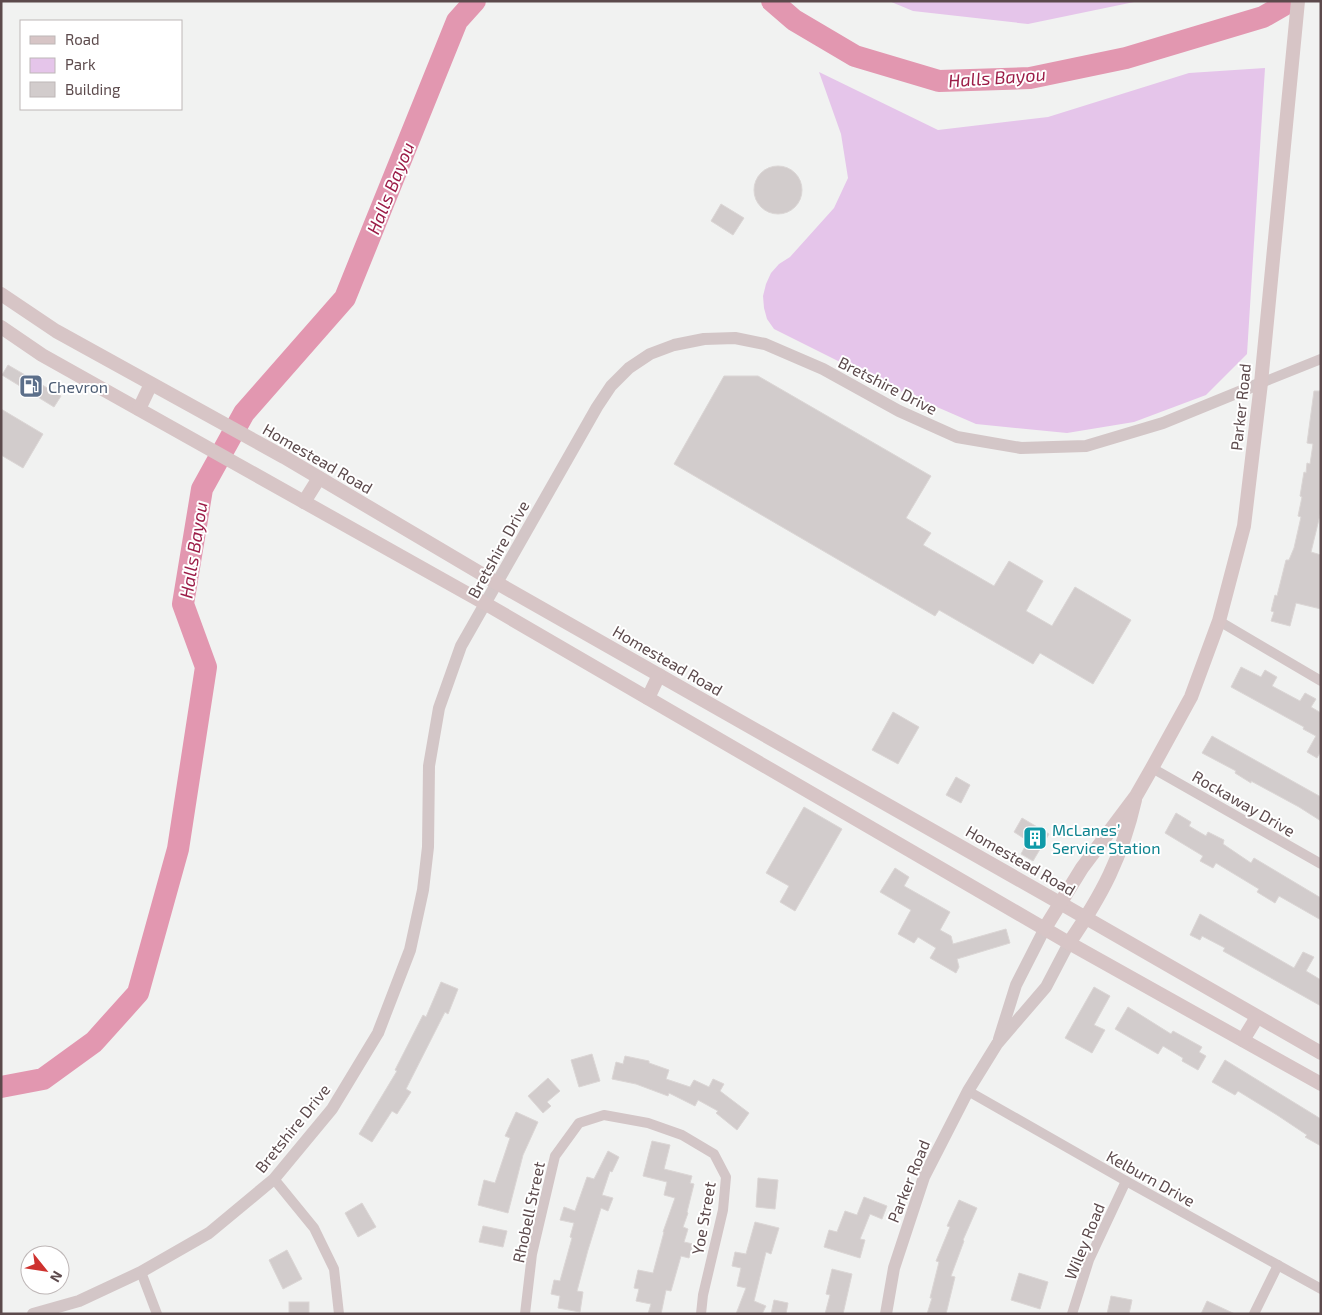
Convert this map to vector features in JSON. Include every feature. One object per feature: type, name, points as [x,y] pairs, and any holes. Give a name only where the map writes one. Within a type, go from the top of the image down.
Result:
[{"type":"main road","name":"Parker Road","points":[[1045,928],[1082,868],[1136,796],[1152,768],[1191,697],[1219,621],[1244,526],[1261,383],[1298,1]]},
{"type":"main road","name":"Homestead Road","points":[[1,294],[56,331],[284,458],[497,583],[1321,1053]]},
{"type":"main road","points":[[1,327],[42,355],[486,604],[1069,943],[1321,1084]]},
{"type":"main road","points":[[139,410],[151,384]]},
{"type":"main road","points":[[304,502],[319,478]]},
{"type":"main road","points":[[648,698],[659,675]]},
{"type":"main road","name":"Parker Road","points":[[1069,943],[1087,918],[1116,863],[1128,832],[1136,796]]},
{"type":"main road","points":[[1243,1040],[1257,1017]]},
{"type":"street","name":"Bretshire Drive","points":[[33,1314],[79,1301],[142,1272],[209,1233],[274,1179],[332,1109],[378,1033],[410,950],[423,890],[427,856],[429,766],[439,708],[461,646],[611,386],[629,368],[650,354],[674,345],[704,339],[735,338],[765,344],[824,369],[899,410],[957,437],[1021,448],[1086,446],[1163,423],[1321,359]]},
{"type":"street","points":[[1219,621],[1321,681]]},
{"type":"street","name":"Rockaway Drive","points":[[1152,768],[1321,864]]},
{"type":"street","name":"Parker Road","points":[[997,1044],[1016,985],[1045,928]]},
{"type":"street","name":"Parker Road","points":[[886,1314],[894,1268],[924,1177],[968,1090],[997,1044],[1046,987],[1069,943]]},
{"type":"street","name":"Kelburn Drive","points":[[968,1090],[1126,1181],[1321,1289]]},
{"type":"street","name":"Yoe Street","points":[[579,1124],[604,1115],[648,1123],[682,1135],[714,1154],[726,1177],[723,1210],[703,1295],[701,1314]]},
{"type":"street","name":"Rhobell Street","points":[[525,1314],[532,1254],[555,1156],[579,1124]]},
{"type":"street","points":[[274,1179],[314,1228],[334,1269],[339,1314]]},
{"type":"street","name":"Wiley Road","points":[[1072,1314],[1089,1260],[1126,1181]]},
{"type":"street","points":[[1254,1314],[1278,1265]]},
{"type":"street","points":[[142,1272],[158,1314]]},
{"type":"green space","points":[[889,1],[1139,1],[1028,24],[913,11]]},
{"type":"green space","points":[[1265,68],[1247,354],[1206,395],[1134,422],[1067,433],[976,424],[884,384],[774,329],[767,319],[763,296],[771,273],[779,264],[790,257],[834,208],[848,178],[841,134],[819,72],[938,130],[1048,117],[1189,73]]},
{"type":"building","points":[[778,166],[787,168],[795,173],[800,181],[802,190],[800,199],[795,207],[787,212],[778,214],[769,212],[761,207],[756,199],[754,190],[756,181],[761,173],[769,168]]},
{"type":"building","points":[[721,204],[744,218],[733,235],[711,221]]},
{"type":"building","name":"Chevron","points":[[8,365],[61,396],[54,407],[2,375]]},
{"type":"building","points":[[724,376],[758,376],[931,476],[906,518],[931,533],[923,545],[994,586],[1009,561],[1043,581],[1026,611],[1052,626],[1075,587],[1131,620],[1093,684],[1040,653],[1033,664],[939,610],[935,616],[674,464]]},
{"type":"building","points":[[1314,391],[1321,391],[1321,511],[1311,552],[1321,555],[1321,609],[1296,603],[1290,626],[1271,621],[1274,612],[1271,611],[1275,595],[1277,596],[1286,560],[1289,560],[1294,548],[1301,517],[1298,516],[1302,497],[1300,496],[1304,472],[1306,473],[1307,463],[1310,464],[1313,444],[1307,443]]},
{"type":"building","points":[[1,409],[43,434],[23,468],[1,455]]},
{"type":"building","points":[[1241,667],[1261,677],[1265,670],[1277,677],[1272,686],[1300,701],[1305,693],[1316,699],[1311,707],[1321,713],[1321,751],[1317,758],[1307,752],[1316,736],[1303,729],[1304,727],[1231,687]]},
{"type":"building","points":[[893,712],[919,727],[898,764],[872,750]]},
{"type":"building","points":[[1212,736],[1321,797],[1321,821],[1251,781],[1251,783],[1235,773],[1236,771],[1202,753]]},
{"type":"building","points":[[956,777],[970,785],[961,803],[946,795]]},
{"type":"building","points":[[804,807],[842,829],[795,911],[780,902],[789,886],[766,873]]},
{"type":"building","points":[[1176,813],[1191,822],[1189,826],[1206,836],[1208,832],[1224,840],[1223,844],[1251,863],[1254,858],[1321,898],[1321,920],[1279,896],[1275,903],[1257,892],[1259,889],[1216,863],[1213,868],[1200,861],[1203,856],[1165,833]]},
{"type":"building","name":"McLanes’ Service Station","points":[[1022,818],[1049,834],[1033,861],[1021,854],[1028,841],[1014,832]]},
{"type":"building","points":[[895,868],[909,877],[904,886],[950,912],[940,930],[951,936],[953,944],[1006,929],[1010,943],[957,959],[959,967],[956,973],[930,958],[936,948],[918,937],[914,943],[898,934],[911,910],[880,892]]},
{"type":"building","points":[[1200,914],[1294,968],[1303,952],[1314,957],[1306,971],[1321,980],[1321,1006],[1223,951],[1225,948],[1202,936],[1200,940],[1190,935]]},
{"type":"building","points":[[441,982],[458,989],[448,1014],[445,1012],[406,1089],[411,1092],[397,1114],[392,1111],[372,1142],[359,1134],[397,1071],[395,1070],[423,1015],[426,1017]]},
{"type":"building","points":[[1094,987],[1110,996],[1094,1025],[1105,1030],[1092,1053],[1065,1038]]},
{"type":"building","points":[[1128,1007],[1171,1034],[1173,1031],[1202,1047],[1199,1052],[1206,1056],[1198,1070],[1182,1061],[1183,1058],[1163,1046],[1158,1054],[1115,1029]]},
{"type":"building","points":[[592,1054],[600,1081],[579,1087],[571,1060]]},
{"type":"building","points":[[625,1056],[649,1061],[649,1063],[669,1070],[666,1079],[690,1087],[694,1080],[709,1087],[713,1079],[724,1084],[720,1091],[749,1113],[737,1130],[716,1113],[718,1111],[698,1100],[695,1106],[669,1093],[668,1096],[636,1084],[612,1079],[616,1062],[623,1064]]},
{"type":"building","points":[[1225,1060],[1321,1119],[1321,1146],[1305,1137],[1307,1135],[1277,1115],[1238,1091],[1235,1095],[1212,1082]]},
{"type":"building","points":[[548,1078],[560,1091],[547,1102],[551,1106],[543,1113],[528,1096]]},
{"type":"building","points":[[516,1112],[538,1122],[523,1155],[508,1213],[478,1205],[484,1180],[495,1183],[510,1138],[505,1136]]},
{"type":"building","points":[[652,1141],[670,1145],[664,1169],[692,1176],[690,1183],[694,1184],[683,1227],[688,1229],[684,1242],[693,1244],[689,1258],[681,1256],[671,1291],[666,1290],[661,1314],[648,1314],[651,1304],[636,1301],[639,1289],[634,1288],[638,1270],[653,1273],[663,1232],[675,1198],[664,1195],[667,1182],[643,1176]]},
{"type":"building","points":[[608,1151],[619,1157],[612,1172],[610,1171],[602,1195],[613,1198],[608,1211],[601,1208],[588,1250],[577,1291],[583,1292],[580,1312],[558,1308],[560,1296],[551,1294],[554,1280],[560,1281],[572,1238],[570,1237],[574,1223],[560,1220],[564,1207],[575,1211],[587,1177],[594,1179]]},
{"type":"building","points":[[758,1178],[778,1180],[775,1209],[756,1207]]},
{"type":"building","points":[[864,1197],[887,1206],[882,1219],[870,1214],[860,1239],[865,1240],[860,1258],[824,1247],[829,1230],[837,1232],[845,1211],[857,1215]]},
{"type":"building","points":[[959,1200],[977,1208],[963,1240],[951,1276],[955,1277],[946,1314],[927,1314],[939,1262],[936,1261],[950,1227],[947,1226]]},
{"type":"building","points":[[362,1203],[376,1227],[358,1237],[345,1213]]},
{"type":"building","points":[[755,1222],[779,1228],[771,1254],[766,1252],[754,1301],[766,1306],[762,1314],[736,1314],[746,1288],[737,1286],[741,1268],[732,1266],[735,1252],[746,1254]]},
{"type":"building","points":[[483,1226],[507,1231],[503,1247],[479,1242]]},
{"type":"building","points":[[287,1250],[302,1279],[283,1289],[269,1260]]},
{"type":"building","points":[[832,1269],[852,1274],[843,1314],[825,1314],[830,1295],[826,1294]]},
{"type":"building","points":[[1019,1273],[1048,1282],[1040,1309],[1011,1300]]},
{"type":"building","points":[[1111,1296],[1132,1300],[1129,1314],[1107,1314]]},
{"type":"building","points":[[774,1300],[788,1303],[786,1314],[771,1314]]},
{"type":"building","points":[[1207,1301],[1235,1314],[1201,1314]]},
{"type":"building","points":[[289,1302],[309,1302],[309,1314],[289,1314]]},
{"type":"waterway","name":"Halls Bayou","points":[[1,1087],[43,1079],[94,1042],[138,993],[178,849],[206,667],[183,604],[202,489],[244,413],[345,298],[457,21],[475,1]]},
{"type":"waterway","name":"Halls Bayou","points":[[772,1],[794,20],[855,56],[939,81],[1030,78],[1126,58],[1263,17],[1291,1]]},
{"type":"place","name":"Chevron","points":[[31,386]]},
{"type":"place","name":"McLanes’ Service Station","points":[[1035,838]]}]
